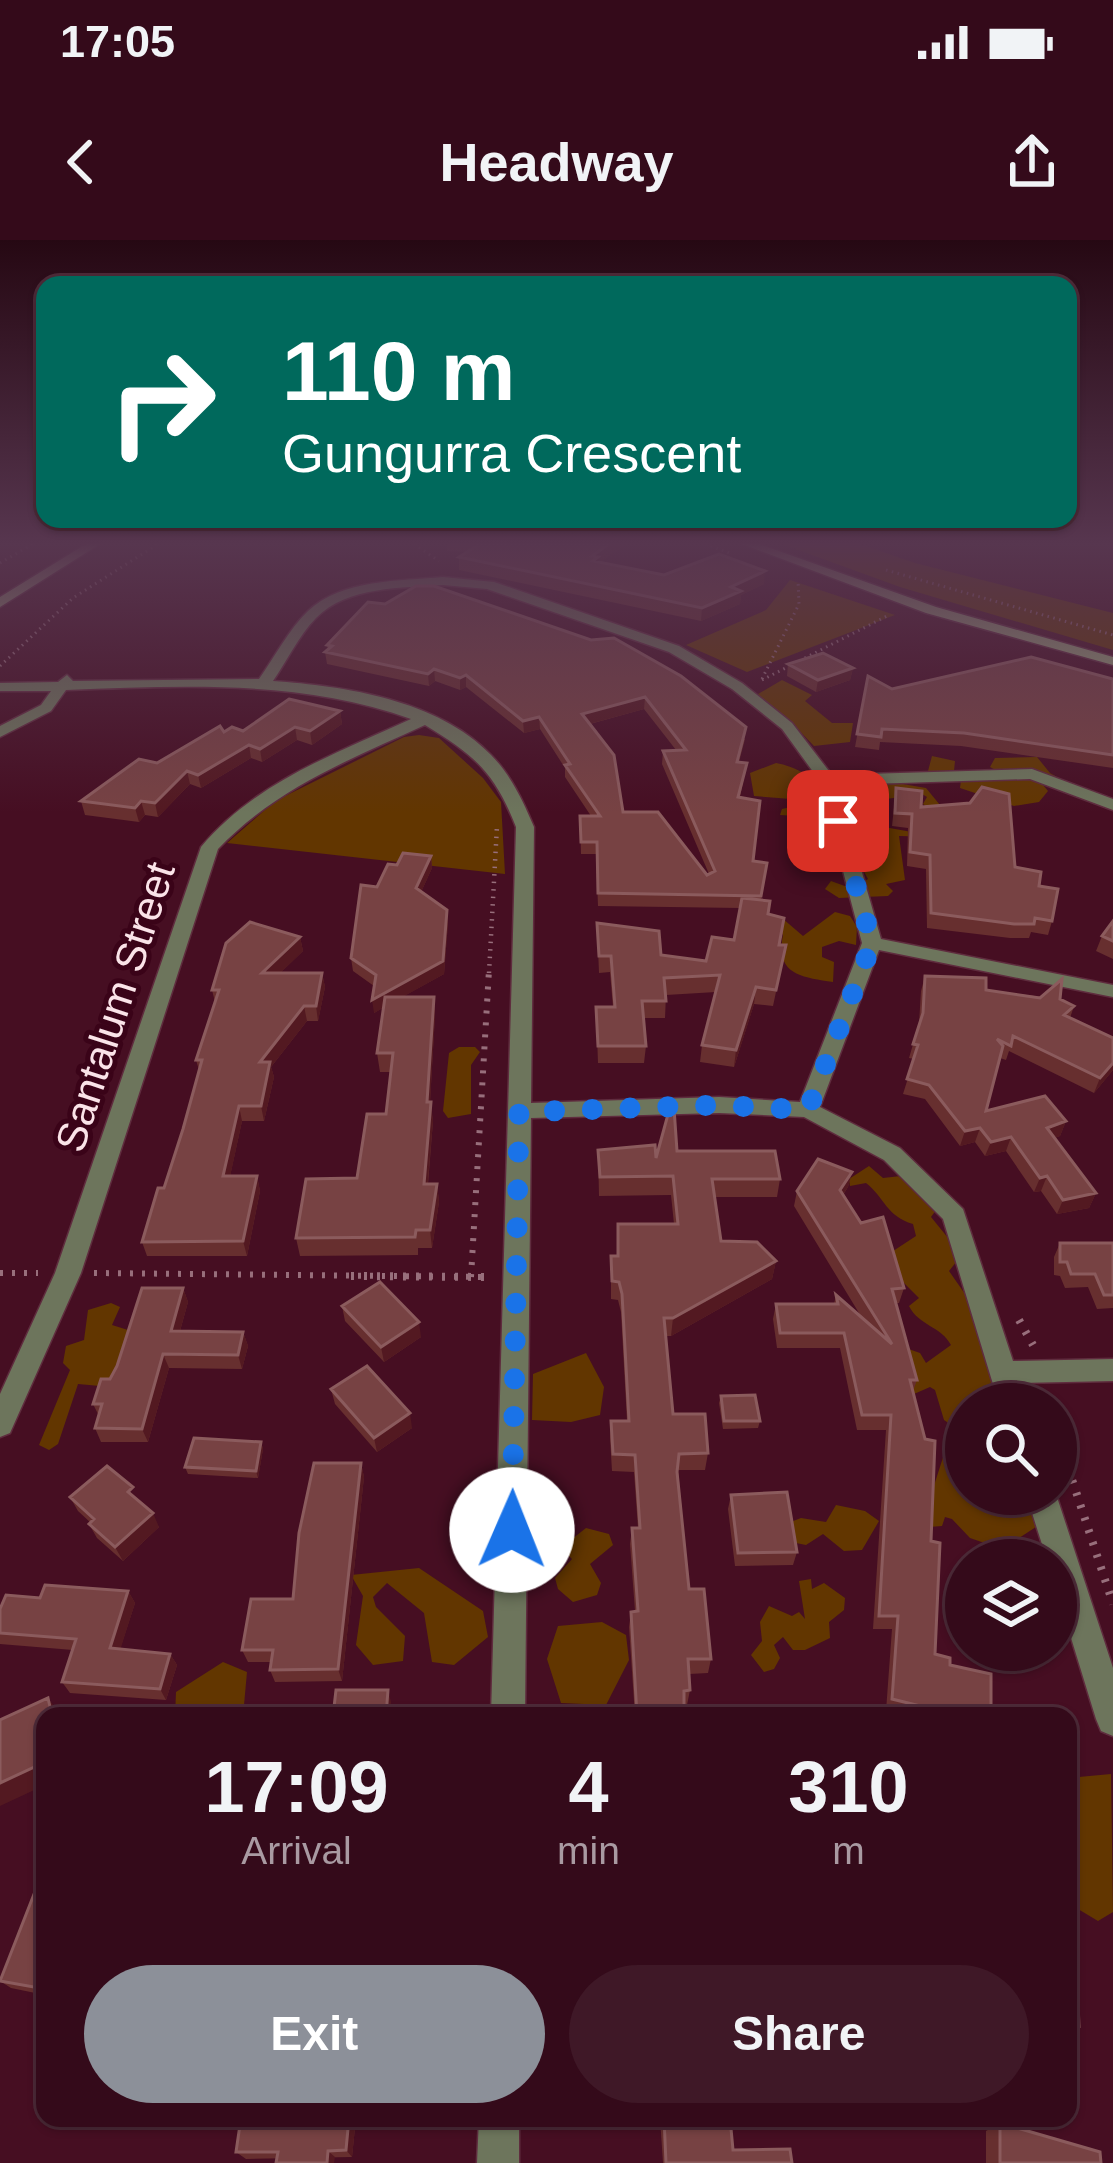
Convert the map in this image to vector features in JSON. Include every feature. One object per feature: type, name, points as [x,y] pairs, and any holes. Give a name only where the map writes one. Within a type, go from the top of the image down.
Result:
[{"type":"main road","points":[[1016,634],[1113,661]]},
{"type":"street","points":[[264,683],[298,634]]},
{"type":"street","points":[[630,634],[674,649],[737,686],[787,726],[826,780],[872,943],[808,1110]]},
{"type":"street","points":[[0,683],[264,683],[359,696],[424,719],[478,751],[509,788],[525,827],[508,1707]]},
{"type":"street","points":[[0,732],[46,708],[65,683]]},
{"type":"street","name":"Santalum Street","points":[[0,1425],[68,1273],[210,847],[244,812],[279,788],[424,719]]},
{"type":"street","points":[[826,780],[1032,774],[1113,805]]},
{"type":"street","points":[[872,943],[1113,991]]},
{"type":"street","points":[[519,1112],[718,1105],[808,1110],[892,1154],[954,1215],[1005,1383]]},
{"type":"street","points":[[1002,1372],[1113,1370]]},
{"type":"street","points":[[1048,1515],[1113,1719]]},
{"type":"street","points":[[498,2163],[499,2127]]},
{"type":"path","points":[[0,666],[29,634]]},
{"type":"path","points":[[762,680],[764,657],[782,634]]},
{"type":"path","points":[[737,686],[762,680],[852,634]]},
{"type":"path","points":[[471,1277],[498,829],[495,815]]},
{"type":"path","points":[[0,1273],[517,1276]]},
{"type":"path","points":[[1016,1311],[1035,1348],[1059,1357],[1063,1371]]},
{"type":"path","points":[[1077,1494],[1113,1604]]},
{"type":"shaded area","points":[[712,634],[846,634],[747,672],[686,645]]},
{"type":"shaded area","points":[[1058,634],[1113,634],[1113,650]]},
{"type":"shaded area","points":[[782,680],[812,695],[805,701],[832,723],[853,723],[850,742],[814,746],[789,720],[756,703],[758,694]]},
{"type":"shaded area","points":[[404,737],[439,738],[483,778],[501,802],[505,874],[227,843],[275,801]]},
{"type":"shaded area","points":[[932,756],[955,761],[954,771],[1001,773],[990,767],[995,758],[1037,757],[1050,773],[1071,785],[1039,780],[1048,791],[1039,802],[1014,806],[960,788],[961,780],[928,771]]},
{"type":"shaded area","points":[[776,763],[806,774],[824,790],[827,796],[814,800],[820,817],[807,823],[780,815],[782,809],[800,805],[791,799],[754,796],[750,773]]},
{"type":"shaded area","points":[[891,782],[926,788],[940,805],[930,809],[923,804],[927,797],[922,794],[879,800],[884,827],[940,837],[899,836],[905,880],[886,884],[893,891],[888,896],[839,898],[825,889],[831,881],[853,889],[868,879],[852,850],[862,842],[851,837],[849,829],[859,825],[839,805],[861,787]]},
{"type":"shaded area","points":[[835,912],[850,916],[857,927],[856,945],[839,941],[822,947],[822,957],[834,962],[833,982],[793,971],[783,958],[783,935],[773,923],[782,918],[803,936]]},
{"type":"shaded area","points":[[475,1047],[480,1052],[471,1065],[471,1114],[448,1118],[443,1111],[449,1053]]},
{"type":"shaded area","points":[[869,1166],[883,1178],[910,1175],[939,1206],[931,1217],[953,1244],[957,1261],[949,1271],[972,1304],[1008,1383],[945,1383],[945,1421],[935,1390],[930,1387],[914,1394],[900,1346],[920,1353],[926,1363],[951,1345],[913,1313],[909,1306],[919,1298],[887,1255],[916,1236],[913,1224],[891,1211],[866,1183],[850,1186],[849,1179]]},
{"type":"shaded area","points":[[111,1303],[120,1307],[112,1325],[128,1330],[125,1360],[111,1387],[78,1384],[58,1444],[49,1450],[39,1445],[70,1370],[63,1363],[66,1346],[84,1340],[88,1310]]},
{"type":"shaded area","points":[[586,1353],[604,1387],[600,1415],[571,1422],[532,1420],[533,1374]]},
{"type":"shaded area","points":[[945,1451],[945,1515],[1043,1515],[1042,1523],[1017,1539],[973,1539],[945,1517],[942,1526],[929,1527],[930,1498]]},
{"type":"shaded area","points":[[836,1505],[865,1511],[879,1521],[862,1550],[844,1551],[823,1534],[806,1545],[791,1542],[783,1525],[801,1518],[826,1522]]},
{"type":"shaded area","points":[[586,1528],[609,1534],[613,1545],[590,1564],[601,1583],[597,1595],[573,1602],[558,1589],[555,1578],[572,1559],[565,1552],[567,1543]]},
{"type":"shaded area","points":[[419,1568],[483,1611],[488,1637],[454,1665],[432,1662],[424,1613],[387,1583],[373,1597],[376,1607],[405,1636],[403,1661],[373,1665],[356,1645],[363,1596],[351,1575]]},
{"type":"shaded area","points":[[811,1579],[812,1589],[824,1583],[845,1598],[844,1610],[829,1622],[830,1638],[805,1650],[793,1650],[783,1637],[774,1645],[780,1658],[774,1669],[764,1672],[751,1655],[762,1641],[760,1622],[769,1606],[792,1616],[799,1612],[805,1619],[799,1581]]},
{"type":"shaded area","points":[[602,1622],[626,1635],[629,1660],[606,1705],[561,1703],[547,1659],[558,1626]]},
{"type":"shaded area","points":[[223,1662],[247,1672],[244,1707],[175,1707],[176,1692]]},
{"type":"shaded area","points":[[1111,1774],[1113,1912],[1098,1921],[1077,1908],[1077,1777]]},
{"type":"building","points":[[338,634],[573,634],[591,640],[614,638],[681,676],[746,727],[737,762],[747,763],[738,797],[760,801],[753,861],[767,863],[761,896],[598,893],[597,842],[581,842],[580,816],[600,816],[539,717],[523,721],[466,675],[460,678],[434,669],[428,674],[325,652],[332,646],[327,645]],"holes":[[[645,697],[686,750],[663,751],[715,871],[707,875],[658,812],[623,812],[614,755],[582,714]]]},
{"type":"building","points":[[823,653],[853,668],[818,680],[788,664]]},
{"type":"building","points":[[1031,657],[1113,679],[1113,755],[964,733],[882,729],[881,737],[857,734],[868,676],[892,689]]},
{"type":"building","points":[[289,699],[340,711],[310,731],[295,727],[260,749],[249,745],[198,775],[187,771],[155,803],[141,801],[135,808],[81,801],[139,759],[157,763],[220,726],[224,732],[232,727],[243,731]]},
{"type":"building","points":[[982,787],[1009,794],[1015,867],[1041,872],[1039,886],[1058,889],[1052,921],[1035,918],[1034,924],[1014,924],[931,913],[930,855],[910,852],[912,814],[895,813],[896,788],[922,791],[921,807],[970,803]]},
{"type":"building","points":[[403,853],[431,856],[416,888],[447,910],[443,961],[372,1000],[376,975],[351,958],[361,885],[377,887],[388,864],[397,865]]},
{"type":"building","points":[[742,898],[770,901],[768,914],[784,918],[779,945],[786,945],[776,990],[756,987],[736,1050],[702,1045],[720,975],[664,978],[666,1001],[642,1001],[646,1046],[598,1046],[596,1007],[615,1007],[611,956],[599,956],[597,923],[659,931],[661,955],[706,961],[712,937],[734,940]]},
{"type":"building","points":[[1113,921],[1113,941],[1102,936]]},
{"type":"building","points":[[250,922],[300,937],[262,973],[322,973],[316,1006],[304,1006],[260,1062],[270,1062],[261,1106],[239,1106],[223,1176],[257,1176],[243,1241],[142,1242],[183,1129],[202,1060],[196,1060],[219,990],[212,990],[226,943]]},
{"type":"building","points":[[925,976],[986,978],[986,990],[1040,998],[1062,979],[1060,999],[1074,1006],[1064,1015],[1113,1038],[1113,1063],[1100,1078],[1013,1036],[1011,1046],[997,1039],[1003,1046],[986,1111],[1045,1096],[1066,1121],[1047,1128],[1096,1193],[1063,1200],[1047,1176],[1040,1178],[1011,1137],[991,1142],[980,1128],[965,1131],[929,1085],[907,1079],[918,1045],[913,1044],[923,1013]]},
{"type":"building","points":[[385,997],[434,997],[424,1184],[437,1184],[430,1230],[416,1230],[415,1237],[296,1238],[306,1179],[357,1178],[367,1114],[386,1114],[393,1053],[377,1053]]},
{"type":"building","points":[[670,1107],[674,1108],[677,1151],[775,1151],[780,1179],[712,1179],[721,1241],[757,1242],[776,1261],[673,1318],[664,1318],[673,1414],[705,1414],[708,1453],[679,1454],[677,1472],[689,1589],[704,1589],[711,1659],[688,1659],[690,1690],[684,1691],[684,1707],[636,1707],[631,1612],[638,1611],[632,1528],[640,1528],[635,1455],[613,1454],[611,1421],[629,1421],[622,1294],[619,1282],[612,1281],[611,1256],[618,1256],[618,1224],[678,1224],[673,1176],[600,1177],[598,1150],[655,1145],[656,1158]]},
{"type":"building","points":[[818,1159],[852,1172],[840,1190],[861,1223],[883,1217],[904,1288],[892,1289],[917,1380],[910,1380],[925,1439],[935,1441],[931,1541],[940,1543],[935,1654],[945,1657],[945,1671],[991,1674],[991,1707],[924,1707],[892,1699],[898,1616],[879,1616],[891,1415],[862,1415],[844,1333],[780,1333],[776,1304],[838,1304],[836,1295],[892,1344],[797,1191]]},
{"type":"building","points":[[1060,1243],[1113,1243],[1113,1295],[1104,1295],[1095,1274],[1071,1274],[1067,1262],[1060,1262]]},
{"type":"building","points":[[380,1282],[419,1322],[381,1347],[342,1306]]},
{"type":"building","points":[[142,1288],[183,1288],[171,1331],[243,1332],[238,1355],[163,1354],[142,1429],[95,1428],[102,1404],[93,1404],[101,1379],[110,1379],[117,1366]]},
{"type":"building","points":[[367,1366],[410,1413],[374,1438],[331,1389]]},
{"type":"building","points":[[755,1395],[760,1421],[724,1421],[721,1396]]},
{"type":"building","points":[[194,1438],[261,1442],[256,1471],[185,1467]]},
{"type":"building","points":[[314,1463],[361,1463],[338,1669],[270,1670],[273,1650],[242,1650],[251,1599],[293,1599],[299,1533]]},
{"type":"building","points":[[107,1466],[133,1487],[128,1492],[153,1513],[115,1547],[89,1524],[94,1519],[70,1497]]},
{"type":"building","points":[[787,1492],[797,1552],[738,1553],[731,1495]]},
{"type":"building","points":[[45,1585],[128,1591],[110,1648],[170,1654],[160,1689],[62,1682],[76,1639],[0,1633],[0,1609],[6,1595],[40,1598]]},
{"type":"building","points":[[336,1690],[388,1690],[387,1707],[334,1707]]},
{"type":"building","points":[[48,1698],[50,1707],[36,1707],[36,1766],[0,1783],[0,1720]]},
{"type":"building","points":[[36,1889],[36,1987],[0,1981]]},
{"type":"building","points":[[240,2127],[348,2127],[346,2150],[328,2151],[327,2163],[276,2163],[278,2152],[236,2152]]},
{"type":"building","points":[[664,2127],[731,2127],[733,2150],[790,2149],[792,2163],[666,2163]]},
{"type":"building","points":[[1000,2127],[1014,2127],[1100,2152],[1101,2163],[1000,2163]]},
{"type":"route","points":[[512,1530],[519,1112],[718,1105],[808,1110],[872,943],[838,821]]}]
